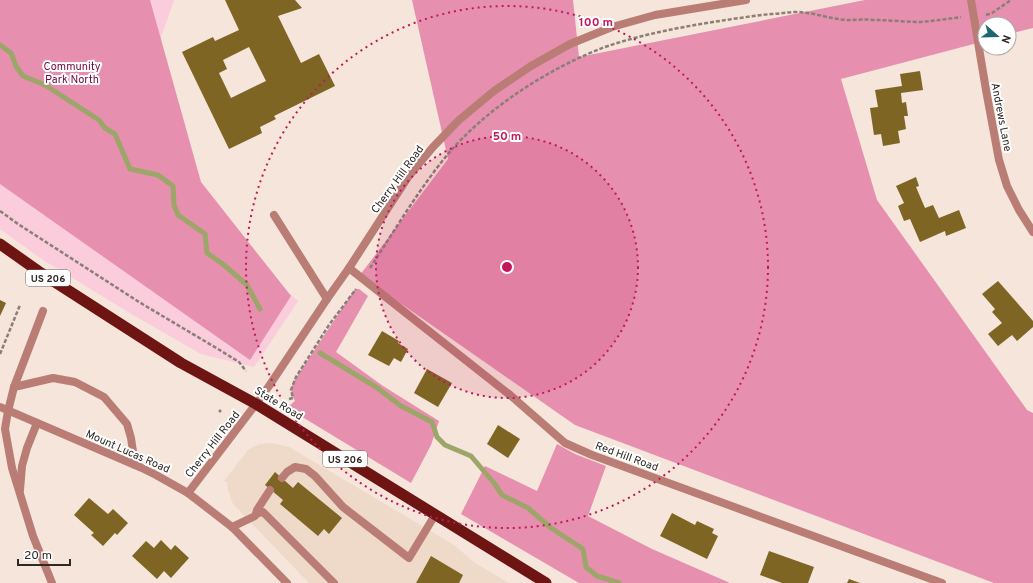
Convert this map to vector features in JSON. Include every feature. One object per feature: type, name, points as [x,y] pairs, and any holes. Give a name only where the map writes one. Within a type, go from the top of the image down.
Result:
[{"type":"highway","name":"State Road","points":[[0,244],[41,273],[181,363],[256,404],[546,583]]},
{"type":"street","name":"Cherry Hill Road","points":[[188,493],[256,404],[349,268],[408,177],[433,147],[459,120],[488,96],[531,66],[570,44],[612,28],[655,15],[746,0]]},
{"type":"street","name":"Andrews Lane","points":[[971,0],[999,160],[1007,186],[1018,210],[1033,232]]},
{"type":"street","points":[[274,215],[327,299]]},
{"type":"street","name":"Red Hill Road","points":[[349,268],[510,395],[565,443],[592,455],[942,583]]},
{"type":"street","points":[[43,311],[4,409],[7,444],[12,468],[33,536],[52,583]]},
{"type":"street","points":[[14,387],[53,378],[75,382],[104,397],[127,424],[131,438],[135,465]]},
{"type":"street","name":"Mount Lucas Road","points":[[4,409],[135,465],[188,493],[232,527],[287,583]]},
{"type":"street","points":[[20,493],[22,466],[27,448],[37,423]]},
{"type":"street","points":[[282,478],[287,472],[295,467],[306,468],[343,507],[409,558],[435,515]]},
{"type":"street","points":[[256,514],[270,490]]},
{"type":"street","points":[[232,527],[262,512],[334,583]]},
{"type":"path","points":[[984,15],[992,13],[1011,0]]},
{"type":"path","points":[[369,268],[428,181],[449,153],[471,129],[520,91],[546,75],[605,47],[640,36],[675,28],[736,18],[796,12],[811,13],[846,20],[867,19],[918,22],[964,17]]},
{"type":"path","points":[[0,211],[139,302],[239,362],[246,371]]},
{"type":"path","points":[[289,398],[293,398],[291,390],[296,377],[329,326],[357,288]]},
{"type":"path","points":[[0,354],[20,305]]},
{"type":"shaded area","points":[[272,443],[289,447],[454,545],[475,563],[509,583],[309,583],[233,504],[227,487],[228,483],[224,481],[249,449],[260,444]]},
{"type":"green space","name":"Community Park North","points":[[0,0],[174,0],[111,181],[245,254],[298,301],[254,367],[201,354],[133,315],[40,258],[0,229]]},
{"type":"green space","name":"Community Park North","points":[[0,0],[150,0],[201,182],[291,296],[250,360],[0,184]]},
{"type":"green space","points":[[412,0],[573,0],[579,57],[865,0],[1033,0],[1033,28],[1017,32],[1017,16],[977,16],[977,43],[841,79],[877,200],[1027,410],[1033,413],[1033,583],[994,583],[575,425],[360,275],[448,159]]},
{"type":"green space","points":[[355,289],[359,289],[368,296],[336,352],[383,386],[439,421],[431,445],[411,483],[299,415],[289,406],[295,401],[292,391],[294,381]]},
{"type":"green space","points":[[557,444],[575,454],[606,466],[588,516],[652,549],[730,583],[579,583],[461,514],[485,466],[537,491]]},
{"type":"building","points":[[225,0],[295,0],[302,8],[278,16],[301,63],[319,54],[335,86],[274,116],[276,119],[260,127],[262,133],[229,149],[182,52],[213,37],[215,41],[239,30]],"holes":[[[249,47],[266,81],[231,98],[219,73],[227,69],[223,60]]]},
{"type":"building","points":[[920,71],[923,90],[901,93],[902,103],[906,102],[908,116],[904,116],[906,129],[898,131],[900,143],[883,146],[881,134],[874,135],[870,108],[878,107],[875,90],[902,86],[900,74]]},
{"type":"building","points":[[916,177],[919,186],[916,187],[925,208],[933,205],[939,218],[959,210],[966,228],[946,236],[945,231],[920,242],[910,219],[904,221],[898,206],[904,203],[896,186]]},
{"type":"building","points":[[998,281],[1033,321],[1033,327],[1017,341],[1012,335],[998,346],[988,334],[1002,323],[992,312],[995,309],[982,294]]},
{"type":"building","points":[[0,300],[6,303],[0,316]]},
{"type":"building","points":[[382,331],[399,341],[398,343],[408,349],[401,362],[394,358],[389,366],[368,355]]},
{"type":"building","points":[[427,369],[452,383],[438,407],[414,393]]},
{"type":"building","points":[[498,425],[520,439],[508,458],[487,444]]},
{"type":"building","points":[[275,472],[293,488],[298,482],[342,518],[329,534],[324,529],[318,536],[280,504],[283,500],[265,485]]},
{"type":"building","points":[[89,498],[108,514],[113,509],[128,523],[117,535],[115,533],[103,546],[91,535],[94,533],[74,515]]},
{"type":"building","points":[[672,513],[695,525],[697,521],[714,529],[712,533],[718,536],[707,559],[660,536]]},
{"type":"building","points":[[161,540],[171,550],[175,545],[189,558],[171,578],[164,571],[157,579],[132,556],[146,541],[154,548]]},
{"type":"building","points":[[769,551],[814,567],[808,583],[782,583],[760,575]]},
{"type":"building","points":[[431,556],[463,575],[459,583],[416,583]]},
{"type":"building","points":[[849,579],[860,583],[847,583]]},
{"type":"waterway","points":[[0,45],[11,53],[16,66],[23,76],[45,85],[99,120],[105,128],[115,134],[130,169],[158,175],[173,186],[174,205],[178,215],[205,234],[207,253],[224,265],[247,285],[260,309]]},
{"type":"waterway","points":[[320,353],[376,387],[401,406],[432,422],[437,437],[445,445],[471,456],[494,483],[502,495],[528,508],[551,528],[583,549],[586,567],[597,576],[619,583]]}]
